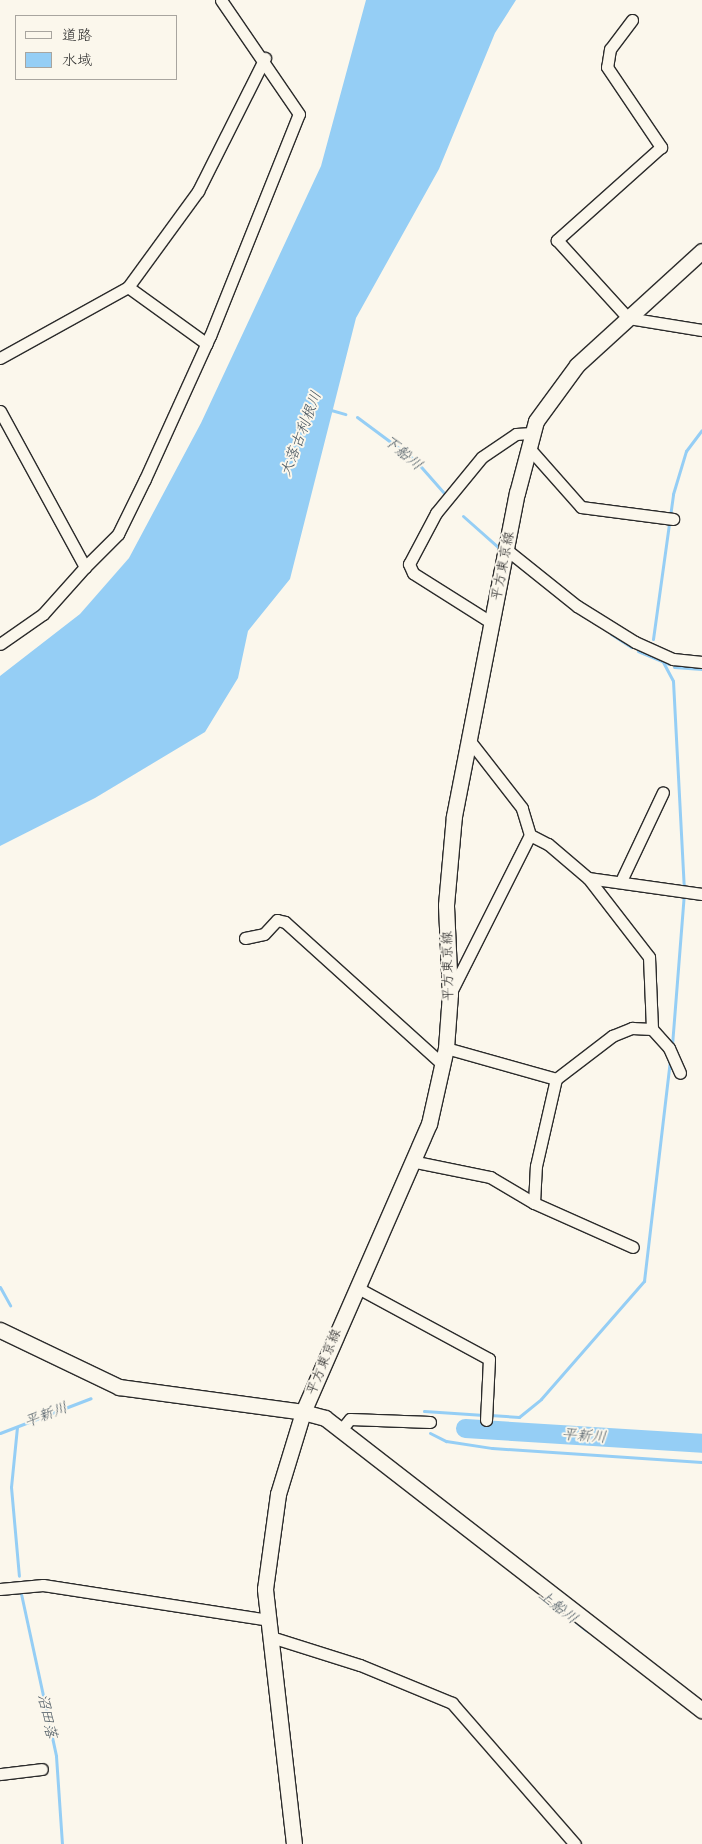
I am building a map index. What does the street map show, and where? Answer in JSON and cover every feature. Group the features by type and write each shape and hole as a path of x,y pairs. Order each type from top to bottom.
{"main road":[{"name":"平方東京線","path":"0,1330 119,1387 303,1412 356,1287 416,1162 446,1048 450,994 449,856 469,740 530,440 555,391 628,318 702,252"},
{"path":"294,1844 268,1620 267,1550 303,1412 325,1418 702,1710"}],"street":[{"path":"0,644 43,614 85,567 118,534 207,344 299,114 265,58 221,0"},
{"path":"632,20 610,49 607,66 661,147 558,240 628,318 702,330"},
{"path":"0,358 128,287 198,190 265,58"},
{"path":"128,287 207,344"},
{"path":"0,411 85,567"},
{"path":"492,624 413,573 409,564 436,513 482,457 516,434 530,440 582,507 673,519"},
{"path":"507,550 578,606 635,642 673,659 702,662"},
{"path":"450,994 530,835 522,808 469,740"},
{"path":"621,881 663,792"},
{"path":"530,835 548,844 588,878 649,957 652,1029 669,1048 680,1074"},
{"path":"588,878 621,881 702,894"},
{"path":"245,938 264,934 277,920 285,922 442,1064"},
{"path":"534,1203 536,1166 556,1079 625,1029 652,1029"},
{"path":"446,1048 556,1079"},
{"path":"416,1162 490,1177 534,1203 633,1247"},
{"path":"356,1287 489,1359 486,1420"},
{"path":"341,1430 350,1419 430,1422"},
{"path":"0,1590 43,1585 268,1620"},
{"path":"270,1638 360,1665 452,1703 575,1844"},
{"path":"0,1774 42,1769"}],"water":[{"name":"大落古利根川","path":"366,0 516,0 495,33 439,169 356,318 290,579 248,631 238,678 205,732 95,798 0,846 0,676 80,614 129,558 201,423 321,166"}],"waterway":[{"path":"331,410 345,414"},
{"name":"下船川","path":"357,417 415,460 444,493"},
{"path":"653,639 673,494 686,451 702,430"},
{"name":"下船川","path":"463,516 499,548"},
{"name":"下船川","path":"611,634 631,647"},
{"name":"下船川","path":"638,651 668,664"},
{"path":"663,662 673,681 684,888"},
{"name":"下船川","path":"674,667 702,669"},
{"path":"672,1045 684,894"},
{"path":"490,1415 519,1417 541,1399 644,1281 670,1061"},
{"name":"上船川","path":"0,1287 10,1305"},
{"name":"平新川","path":"0,1433 91,1398"},
{"path":"424,1411 484,1415"},
{"name":"沼田落","path":"17,1427 11,1487 19,1576"},
{"name":"平新川","path":"465,1428 702,1443"},
{"path":"430,1433 446,1441 492,1448 702,1462"},
{"name":"沼田落","path":"20,1589 56,1756 62,1844"},
{"name":"上船川","path":"536,1589 586,1630"}]}
